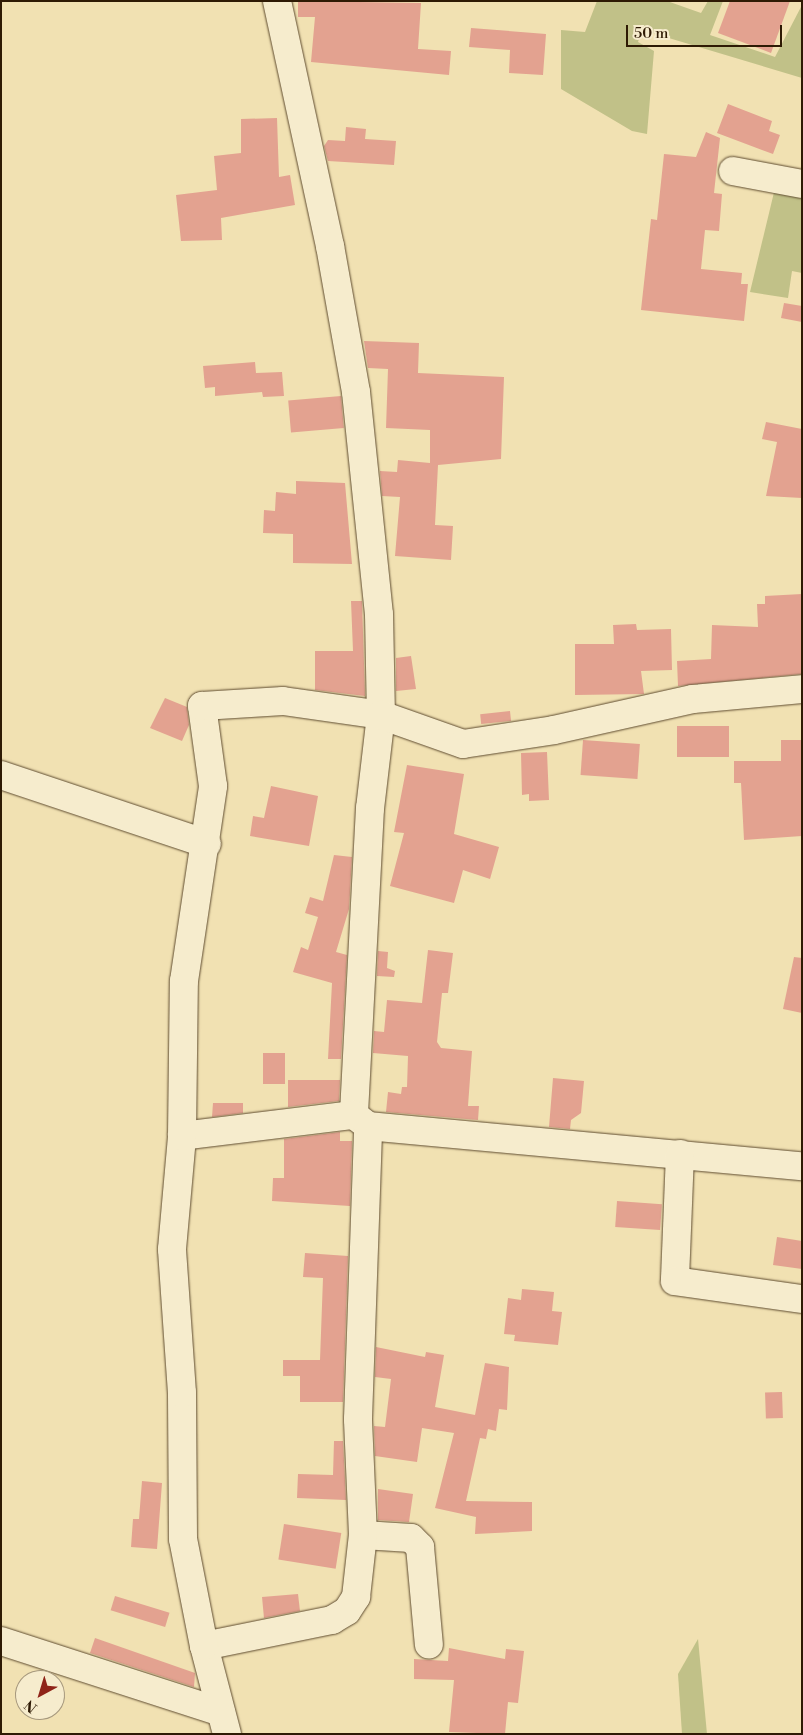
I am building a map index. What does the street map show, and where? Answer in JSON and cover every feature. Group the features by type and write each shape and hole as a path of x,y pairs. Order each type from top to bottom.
{"street":[{"path":"204,1646 313,1626 347,1611 356,1597 362,1535 358,1419 361,1120 369,818 381,715 379,614 356,392 330,246 277,1"},
{"path":"733,171 802,184"},
{"path":"224,1723 204,1646 183,1539 182,1393 172,1249 182,1136 184,981 207,844 213,786 202,706 283,701 381,715 463,744 554,730 693,699 802,690"},
{"path":"1,774 207,844"},
{"path":"182,1136 361,1120 802,1166"},
{"path":"680,1154 675,1282 802,1299"},
{"path":"362,1535 410,1538 420,1547 429,1645"},
{"path":"1,1640 224,1723"}],"green space":[{"path":"597,1 667,1 701,13 708,1 723,1 710,35 775,57 802,5 802,78 642,30 638,42 654,51 647,134 632,131 561,89 561,30 585,32"},
{"path":"776,184 802,198 802,273 792,271 788,298 750,292"},
{"path":"698,1639 707,1734 682,1734 678,1674"}],"building":[{"path":"298,1 421,3 418,49 451,51 449,75 311,62 315,17 298,17"},
{"path":"730,1 790,1 771,53 718,33"},
{"path":"471,28 546,34 543,75 509,73 510,50 469,47"},
{"path":"728,104 772,121 769,131 780,135 773,154 717,133"},
{"path":"277,118 279,177 290,175 295,205 221,218 222,240 181,241 176,195 217,190 214,156 241,153 241,119"},
{"path":"346,127 366,129 365,139 396,141 394,165 328,161 324,146 328,140 345,141"},
{"path":"706,132 720,138 714,193 722,194 719,231 705,230 701,269 742,273 741,284 748,284 744,321 641,310 651,219 657,220 664,154 696,157"},
{"path":"784,303 802,306 802,322 781,318"},
{"path":"364,341 419,343 418,373 504,377 501,459 438,465 435,525 453,526 451,560 395,556 400,497 382,496 380,471 397,472 398,460 430,463 430,430 386,428 388,369 368,368"},
{"path":"255,362 256,373 282,372 284,396 263,397 262,392 215,396 215,387 205,388 203,366"},
{"path":"341,396 344,428 291,432 288,401"},
{"path":"766,422 802,429 802,498 766,496 777,442 762,439"},
{"path":"296,481 345,483 352,564 293,563 293,534 263,533 264,510 275,511 276,492 296,494"},
{"path":"802,594 802,674 678,686 677,661 711,659 712,625 758,627 757,604 765,604 765,596"},
{"path":"351,601 362,601 365,696 315,690 315,651 353,651"},
{"path":"636,624 637,630 671,629 672,670 641,671 644,694 575,695 575,644 614,644 613,625"},
{"path":"411,656 416,689 396,691 396,658"},
{"path":"165,698 187,707 189,725 182,741 150,728"},
{"path":"510,711 511,721 481,724 480,714"},
{"path":"677,726 729,726 729,757 677,757"},
{"path":"583,740 640,744 637,779 581,775"},
{"path":"781,740 802,740 802,836 744,840 741,783 734,783 734,761 781,761"},
{"path":"547,752 549,800 529,801 529,794 522,795 521,753"},
{"path":"407,765 464,774 454,834 499,847 490,879 463,870 454,903 390,886 404,833 394,832"},
{"path":"271,786 318,796 309,846 250,836 253,816 264,818"},
{"path":"334,855 352,857 349,909 336,952 347,955 341,1059 328,1059 332,983 293,972 301,947 308,950 318,917 305,913 310,897 323,901"},
{"path":"428,950 453,953 448,993 442,993 437,1042 441,1048 472,1051 468,1106 479,1106 478,1120 386,1112 388,1092 401,1094 402,1087 407,1087 408,1056 373,1053 374,1031 384,1032 387,1000 422,1003"},
{"path":"378,951 388,952 387,968 395,971 394,977 377,976"},
{"path":"794,957 802,958 802,1013 783,1009"},
{"path":"263,1053 285,1053 285,1084 263,1084"},
{"path":"553,1078 584,1081 581,1113 571,1120 570,1129 549,1127"},
{"path":"288,1080 340,1080 339,1101 288,1107"},
{"path":"213,1103 243,1103 243,1113 212,1117"},
{"path":"340,1132 340,1141 352,1141 350,1206 272,1201 273,1178 284,1178 284,1139"},
{"path":"617,1201 662,1204 660,1230 615,1227"},
{"path":"777,1237 802,1241 802,1269 773,1265"},
{"path":"305,1253 348,1256 343,1402 300,1402 300,1376 283,1376 283,1360 320,1360 323,1278 303,1277"},
{"path":"522,1289 554,1292 552,1311 562,1312 558,1345 514,1341 515,1335 504,1334 508,1298 521,1300"},
{"path":"376,1347 425,1357 426,1352 444,1355 435,1407 475,1415 485,1363 509,1367 507,1410 499,1409 496,1431 488,1429 486,1439 480,1438 466,1501 532,1502 532,1531 475,1534 476,1517 435,1508 454,1433 422,1428 417,1462 375,1456 374,1426 385,1427 391,1379 375,1377"},
{"path":"782,1392 783,1418 766,1419 765,1393"},
{"path":"334,1441 343,1441 346,1500 297,1498 298,1474 333,1475"},
{"path":"142,1481 162,1483 157,1549 131,1547 133,1519 139,1519"},
{"path":"378,1489 413,1494 409,1522 378,1520"},
{"path":"284,1524 341,1533 336,1569 278,1560"},
{"path":"298,1594 300,1611 264,1618 262,1597"},
{"path":"115,1596 170,1613 165,1627 111,1610"},
{"path":"95,1638 195,1673 194,1687 90,1653"},
{"path":"449,1648 505,1659 506,1649 524,1651 518,1703 508,1702 505,1734 449,1732 454,1680 414,1679 414,1659 448,1661"}]}
